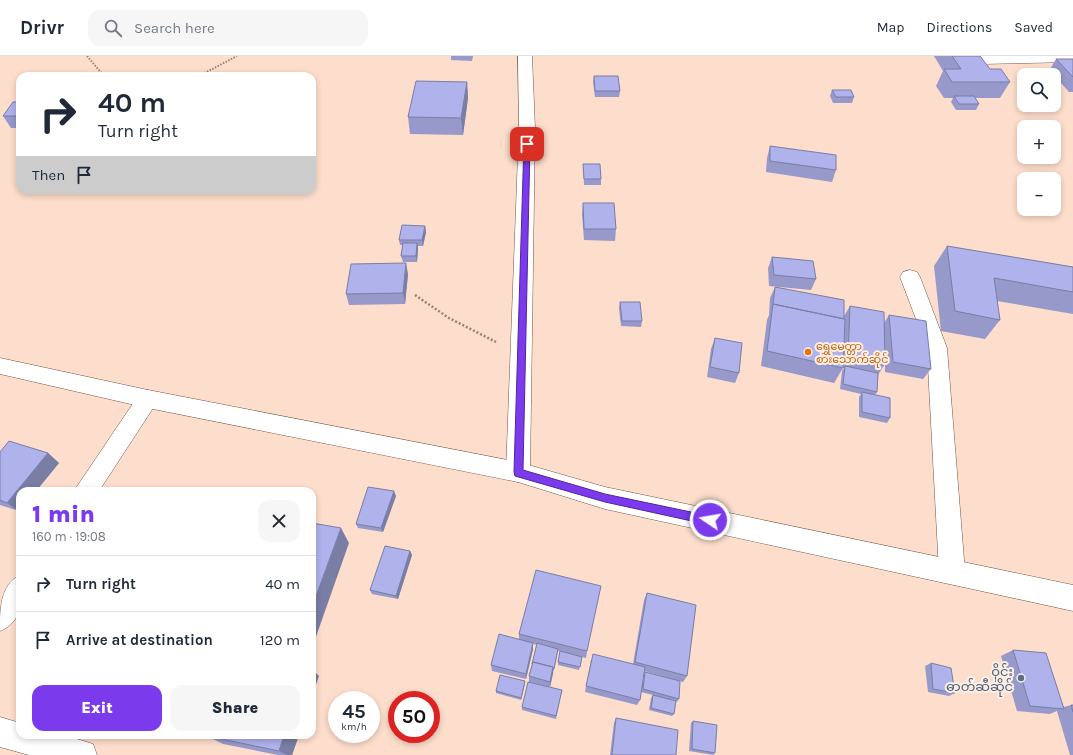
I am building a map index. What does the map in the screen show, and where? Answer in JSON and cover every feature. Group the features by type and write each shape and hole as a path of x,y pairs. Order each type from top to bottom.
{"street":[{"path":"518,472 527,128 525,56"},
{"path":"981,60 1073,58"},
{"path":"910,277 937,348 952,572"},
{"path":"0,366 148,399 518,472 605,498 1073,598"},
{"path":"89,487 148,399"},
{"path":"0,618 16,594"},
{"path":"0,732 16,736"},
{"path":"25,739 82,755"}],"path":[{"path":"87,56 101,72"},
{"path":"207,72 237,56"},
{"path":"415,295 449,318 496,341 520,360"}],"building":[{"path":"952,56 980,56 990,69 1001,69 1010,82 952,82 944,69 961,69"},
{"path":"1056,59 1073,59 1073,77"},
{"path":"594,76 618,76 620,91 595,91"},
{"path":"416,81 467,82 461,118 408,117"},
{"path":"832,90 851,90 854,97 836,97"},
{"path":"954,96 974,96 979,104 959,104"},
{"path":"13,102 16,102 16,116 3,116"},
{"path":"770,146 836,155 836,170 770,161"},
{"path":"583,164 600,164 601,179 584,179"},
{"path":"583,203 614,203 616,229 584,229"},
{"path":"402,225 425,226 422,240 399,240"},
{"path":"403,243 417,243 416,256 401,256"},
{"path":"947,246 1073,267 1073,292 994,278 1000,320 955,311"},
{"path":"772,257 813,261 816,279 774,275"},
{"path":"406,263 403,293 346,294 351,264"},
{"path":"775,287 844,300 844,319 773,304"},
{"path":"620,302 640,302 642,321 622,321"},
{"path":"773,304 845,319 843,368 767,351"},
{"path":"850,306 884,312 885,364 848,357"},
{"path":"889,315 926,321 931,369 893,362"},
{"path":"715,338 742,343 739,373 710,367"},
{"path":"845,366 878,373 877,392 843,384"},
{"path":"862,392 890,398 890,418 862,412"},
{"path":"9,441 48,453 20,487 16,487 16,492 7,503 0,500 0,452"},
{"path":"368,487 394,491 381,528 356,524"},
{"path":"316,524 341,528 316,596"},
{"path":"385,546 410,551 396,596 370,590"},
{"path":"536,570 601,586 587,651 519,634"},
{"path":"647,593 696,605 687,676 635,662"},
{"path":"499,634 533,643 526,674 491,665"},
{"path":"537,643 558,649 554,669 553,667 533,662 532,664"},
{"path":"1013,650 1046,653 1064,709 1030,706"},
{"path":"560,651 582,657 580,667 558,662"},
{"path":"593,654 645,667 640,700 586,686"},
{"path":"533,662 553,667 550,682 529,676"},
{"path":"931,663 951,668 955,693 933,689"},
{"path":"645,672 680,681 679,699 643,689"},
{"path":"500,675 525,681 521,698 496,691"},
{"path":"528,682 562,690 556,716 522,707"},
{"path":"653,695 676,701 674,714 651,708"},
{"path":"616,718 678,730 676,755 612,755"},
{"path":"693,721 717,725 715,753 692,749"},
{"path":"221,739 283,739 279,751"}],"place":[{"name":"ရွှေမေတ္တာ စားသောက်ဆိုင်","path":"808,352"},
{"name":"ဝိုင်း ဓာတ်ဆီဆိုင်","path":"1021,678"}],"route":[{"path":"527,144 518,472 605,498 710,520"}]}
